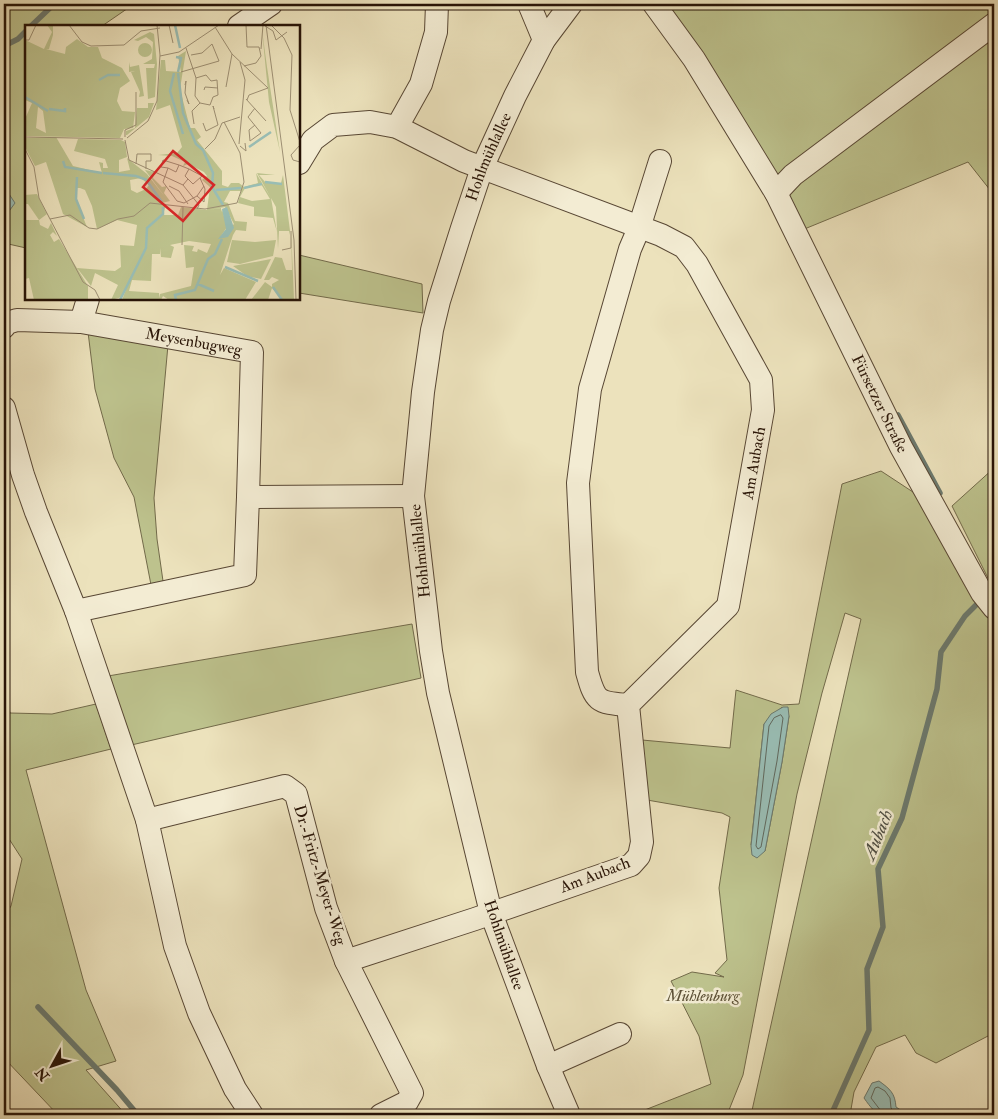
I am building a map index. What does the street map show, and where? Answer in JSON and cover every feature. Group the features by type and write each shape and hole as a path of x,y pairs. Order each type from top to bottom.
{"street":[{"path":"240,25 271,4"},
{"path":"397,127 421,84 436,32 437,4"},
{"path":"529,4 544,40"},
{"name":"Hohlmühlallee","path":"569,1115 548,1066 491,913 438,692 431,651 413,496 422,392 439,300 482,168 515,96 544,40 571,4"},
{"name":"Fürsetzer Straße","path":"654,4 694,59 776,193 901,447 982,593 994,608"},
{"path":"776,193 793,175 994,24"},
{"name":"Am Aubach","path":"300,161 313,140 333,125 370,122 397,127 464,162 661,235 684,247 697,264 761,380 763,410 728,606 628,705 642,842 639,856 631,865 491,913"},
{"path":"628,705 605,703 593,692 587,672 578,483 590,389 630,249 639,228 660,161"},
{"path":"81,322 88,300"},
{"name":"Meysenbugweg","path":"4,327 7,322 17,320 81,322 252,352 244,575 76,612"},
{"path":"4,408 23,475 76,612 147,820 175,946 199,1013 235,1089 252,1115"},
{"path":"248,497 413,496"},
{"name":"Dr.-Fritz-Meyer-Weg","path":"147,820 285,786 296,794 326,908 346,961 412,1093 407,1102 381,1115"},
{"name":"Dr.-Fritz-Meyer-Weg","path":"346,961 491,913"},
{"path":"548,1066 620,1034"}],"green space":[{"path":"4,4 134,4 103,25 25,25 25,248 4,243 4,214 8,214 9,194 4,193"},
{"path":"664,4 994,4 994,195 968,162 802,230"},
{"path":"300,255 422,284 423,313 300,293"},
{"path":"88,332 168,345 154,498 157,539 164,588 152,590 134,497 114,458 95,389"},
{"path":"994,468 994,590 952,506"},
{"name":"Mühlenburg","path":"881,471 916,494 994,608 994,1039 988,1036 936,1063 916,1053 905,1035 876,1047 854,1092 850,1115 751,1115 861,619 845,613 822,693 797,794 743,1075 727,1115 632,1115 711,1084 699,1036 671,981 692,972 724,977 715,973 727,960 719,888 730,817 722,813 647,800 642,740 730,748 736,690 782,705 799,704 842,484","holes":["782,707 789,716 782,762 765,851 751,845 764,724"]},
{"path":"412,624 421,678 127,746 108,676"},
{"path":"4,691 10,713 52,714 96,704 111,749 26,770 86,990 116,1061 86,1070 126,1115 58,1115 4,1058 4,917 11,906 22,859 4,831"}],"water":[{"path":"4,193 9,194 15,203 7,214 4,214"},
{"path":"783,707 788,707 789,716 782,762 765,851 757,858 752,855 751,846 764,724 771,714"},
{"path":"879,1081 891,1092 896,1107 902,1111 902,1115 880,1114 864,1098 872,1083"}],"waterway":[{"path":"32,25 51,7 51,4"},
{"path":"4,46 18,39 25,32"},
{"path":"898,415 940,493"},
{"name":"Aubach","path":"831,1115 869,1030 867,969 883,927 878,869 902,818 937,689 941,652 965,616 979,602"},
{"path":"38,1007 117,1090 138,1115"}]}
